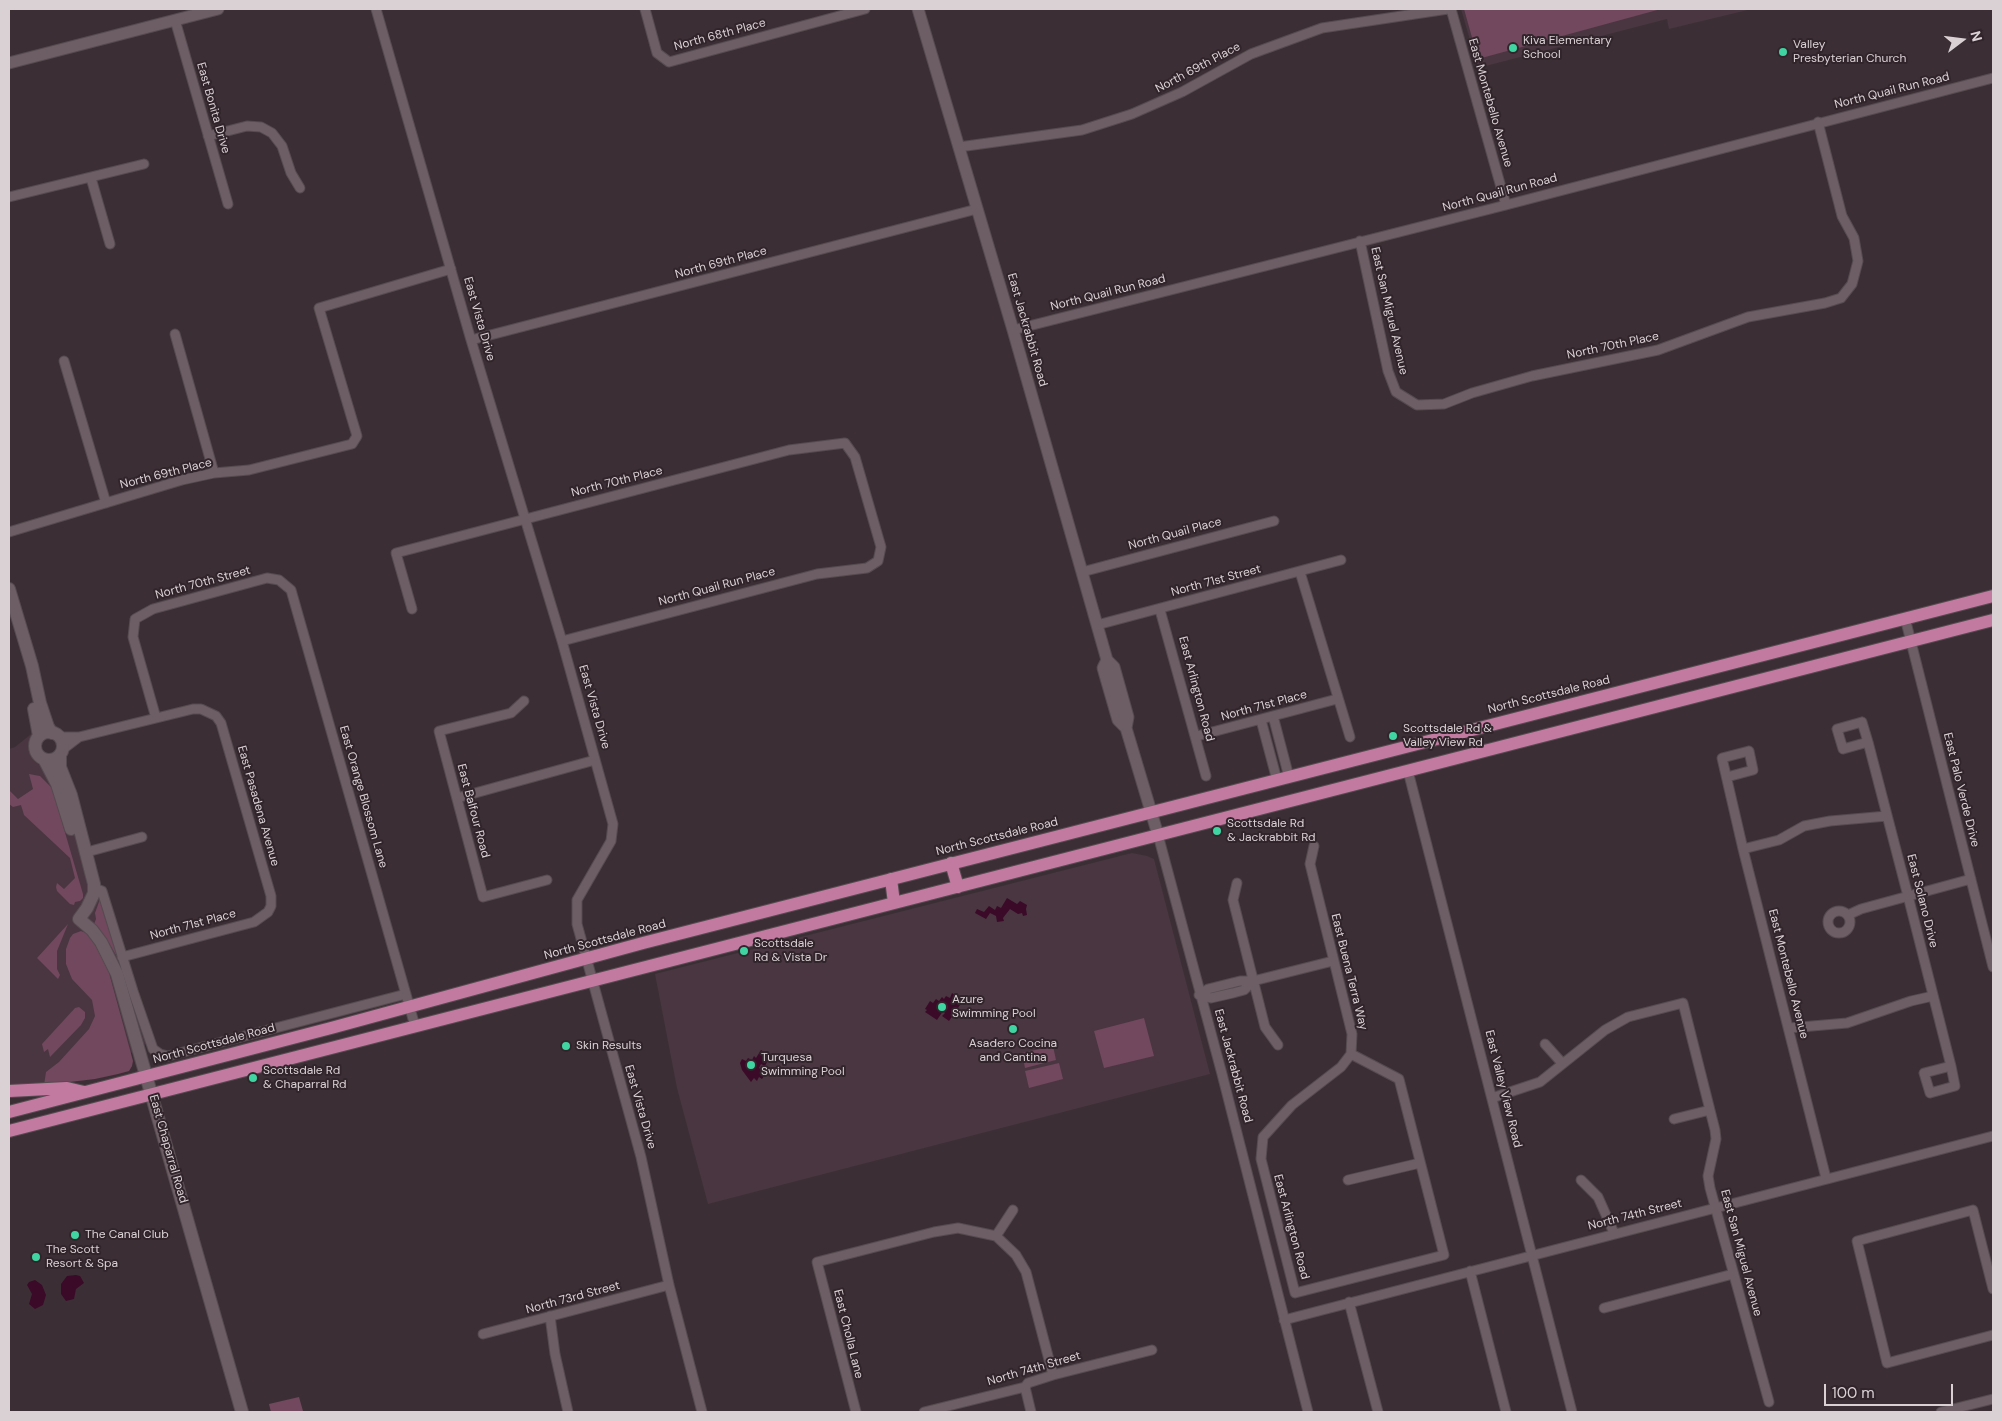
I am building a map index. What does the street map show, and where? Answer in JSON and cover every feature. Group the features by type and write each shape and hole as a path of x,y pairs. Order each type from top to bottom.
{"main road":[{"path":"9,589 48,727 63,744 60,767 65,793 93,894"},
{"name":"North Scottsdale Road","path":"9,1112 951,863 1993,596"},
{"path":"9,615 27,679 39,736"},
{"path":"9,1131 1993,620"},
{"path":"56,735 48,732 39,736 36,740 35,749 65,793 92,872 93,894"},
{"path":"44,760 53,760 61,753"},
{"path":"951,863 958,887"},
{"path":"891,879 894,903"},
{"name":"East Chaparral Road","path":"93,894 79,919 101,942 115,968 153,1094 242,1412"},
{"path":"9,1091 67,1088 84,1092"}],"street":[{"path":"9,63 218,9"},
{"name":"East Vista Drive","path":"376,9 471,340 562,641 613,824 611,841 577,900 577,924 641,1158 669,1285 702,1412"},
{"name":"North 68th Place","path":"645,9 657,52 668,62 865,9"},
{"name":"East Jackrabbit Road","path":"918,9 1013,330 1107,660 1103,668 1118,720 1126,728 1158,835 1308,1412"},
{"name":"North 69th Place","path":"959,147 1082,130 1132,114 1182,92 1251,54 1322,28 1449,9"},
{"name":"East Montebello Avenue","path":"1449,9 1506,205"},
{"name":"East Bonita Drive","path":"175,20 228,204"},
{"name":"North Quail Run Road","path":"1013,330 1506,205 1818,122 1993,78"},
{"name":"North 70th Place","path":"1417,405 1444,404 1472,393 1532,376 1658,350 1748,317 1825,303 1841,298 1852,284 1858,261 1854,238 1842,216 1818,122"},
{"path":"208,136 247,126 261,127 272,133 282,146 291,173 300,188"},
{"path":"9,197 144,164"},
{"path":"90,178 110,244"},
{"name":"North 69th Place","path":"471,340 977,209"},
{"name":"East San Miguel Avenue","path":"1360,241 1388,370 1396,392 1417,405"},
{"name":"North 69th Place","path":"9,532 182,480 214,473 249,470 352,444 357,436 319,308 451,269"},
{"path":"175,334 214,473"},
{"path":"64,361 106,503"},
{"name":"North 70th Place","path":"412,609 396,553 789,450 845,443 855,457 881,547 878,561"},
{"name":"North Quail Place","path":"1082,572 1274,522"},
{"name":"North 71st Street","path":"1097,625 1160,610 1341,560"},
{"name":"North Quail Run Place","path":"562,641 816,574 867,568 878,561"},
{"path":"1300,572 1350,738"},
{"name":"North 70th Street","path":"156,718 133,637 135,619 154,608 268,578 278,580"},
{"name":"East Orange Blossom Lane","path":"278,580 291,590 415,1026"},
{"name":"East Arlington Road","path":"1160,610 1197,736 1206,776"},
{"name":"East Palo Verde Drive","path":"1905,618 1992,956 1993,967"},
{"name":"North 71st Place","path":"1197,736 1337,699"},
{"name":"East Balfour Road","path":"524,701 511,713 439,731 484,897 548,880"},
{"name":"East Pasadena Avenue","path":"156,718 193,709 208,711 216,716 221,723 271,896 271,906 268,912"},
{"path":"1274,716 1283,778"},
{"path":"56,735 79,737 156,718"},
{"path":"1261,720 1283,778"},
{"path":"61,753 79,737"},
{"name":"East Solano Drive","path":"1868,742 1951,1066"},
{"path":"457,798 595,760"},
{"name":"East Valley View Road","path":"1408,772 1572,1412"},
{"name":"East Montebello Avenue","path":"1727,777 1743,849 1826,1178"},
{"path":"1743,849 1779,840 1804,826 1830,821 1887,816"},
{"path":"86,852 142,837"},
{"name":"East Buena Terra Way","path":"1314,846 1310,864 1352,1034 1351,1054"},
{"path":"1848,915 1861,908 1971,879"},
{"path":"1237,883 1232,900 1265,1027 1278,1045"},
{"path":"93,894 102,891 153,1049 160,1054 168,1056 406,994"},
{"name":"North 71st Place","path":"122,956 254,922 268,912"},
{"path":"1200,995 1211,998 1233,993 1244,990 1254,981 1334,961"},
{"path":"1789,1028 1848,1023 1911,1000 1933,996"},
{"name":"East San Miguel Avenue","path":"1562,1063 1605,1030 1628,1017 1683,1003 1716,1140 1708,1176 1715,1208 1769,1402"},
{"path":"1492,1098 1540,1082 1562,1063 1545,1044"},
{"path":"1348,1180 1420,1163 1399,1079 1351,1054"},
{"name":"East Arlington Road","path":"1351,1054 1341,1067 1292,1105 1263,1137 1261,1159 1295,1293 1444,1255 1420,1163"},
{"path":"1674,1119 1710,1110"},
{"name":"North 74th Street","path":"1284,1320 1993,1136"},
{"path":"1581,1180 1598,1197 1614,1233"},
{"path":"1013,1210 996,1236 1016,1255 1026,1272 1053,1375"},
{"path":"1993,1289 1990,1256 1973,1210 1857,1240 1887,1364 1993,1335"},
{"name":"East Cholla Lane","path":"856,1412 817,1262 934,1232 958,1228 996,1236"},
{"path":"1470,1271 1506,1412"},
{"path":"1604,1308 1733,1274"},
{"name":"North 73rd Street","path":"483,1334 669,1285"},
{"path":"1349,1302 1378,1412"},
{"path":"550,1316 568,1412"},
{"name":"North 74th Street","path":"924,1412 1025,1387 1028,1383 1053,1375 1152,1350"},
{"path":"1025,1387 1031,1412"},
{"path":"1942,1412 1993,1399"}],"shaded area":[{"name":"Kiva Elementary School","path":"1461,9 1752,9 1669,29 1667,19 1478,68"},
{"name":"Kiva Elementary School","path":"1464,9 1661,9 1478,59"},
{"path":"35,731 31,742 35,757 44,764 56,763 148,1042 131,1053 132,1066 129,1071 87,1080 9,1086 9,749 15,747"},
{"path":"29,774 40,776 52,788 83,894 83,898 75,902 74,905 70,904 57,891 56,887 57,883 64,889 75,878 70,858 24,815 21,805 13,807 9,804 9,790 18,799 33,789"},
{"path":"1132,853 1154,859 1210,1074 708,1204 677,1088 655,974"},
{"path":"1007,898 1017,904 1020,901 1027,905 1027,915 1023,916 1022,913 1018,914 1010,909 1003,918 1004,921 997,922 996,916 990,913 986,919 975,913 977,909 984,912 989,906 995,910 997,906 1001,908"},
{"path":"100,899 151,1055 117,957 94,924 96,919 95,913"},
{"path":"68,924 57,951 57,969 60,975 58,979 37,958"},
{"path":"81,931 86,933 95,943 108,969 133,1061 132,1066 129,1071 95,1079 44,1085 46,1072 59,1062 89,1029 95,1016 92,1000 72,979 66,964 66,949 70,938 73,934"},
{"name":"Azure Swimming Pool","path":"952,993 958,997 955,1002 960,1005 949,1021 942,1016 945,1013 943,1011 937,1020 925,1012 930,1001 933,1003 936,999 939,1001 942,997 944,999 946,996 950,998"},
{"path":"79,1007 85,1012 85,1018 81,1025 50,1057 48,1049 44,1052 42,1044 75,1008"},
{"path":"1144,1018 1154,1056 1104,1068 1094,1031"},
{"path":"1053,1046 1056,1060 1025,1068 1022,1053"},
{"name":"Turquesa Swimming Pool","path":"761,1050 767,1054 764,1059 767,1062 765,1066 761,1064 759,1068 766,1073 762,1079 759,1077 757,1081 754,1078 751,1082 742,1070 740,1063 742,1059 746,1061 748,1058 752,1060 754,1056 756,1058"},
{"path":"1059,1063 1063,1079 1029,1088 1025,1071"},
{"path":"67,1276 80,1276 84,1283 76,1289 74,1299 66,1301 61,1294 61,1284"},
{"path":"35,1280 42,1285 46,1295 43,1305 35,1309 29,1304 32,1294 27,1285"},
{"path":"299,1397 303,1411 271,1412 269,1404"}],"place":[{"name":"Kiva Elementary School","path":"1513,48"},
{"name":"Valley Presbyterian Church","path":"1783,52"},
{"name":"Scottsdale Rd & Valley View Rd","path":"1393,736"},
{"name":"Scottsdale Rd & Jackrabbit Rd","path":"1217,831"},
{"name":"Scottsdale Rd & Vista Dr","path":"744,951"},
{"name":"Azure Swimming Pool","path":"942,1007"},
{"name":"Asadero Cocina and Cantina","path":"1013,1029"},
{"name":"Skin Results","path":"566,1046"},
{"name":"Turquesa Swimming Pool","path":"751,1065"},
{"name":"Scottsdale Rd & Chaparral Rd","path":"253,1078"},
{"name":"The Canal Club","path":"75,1235"},
{"name":"The Scott Resort & Spa","path":"36,1257"}]}
